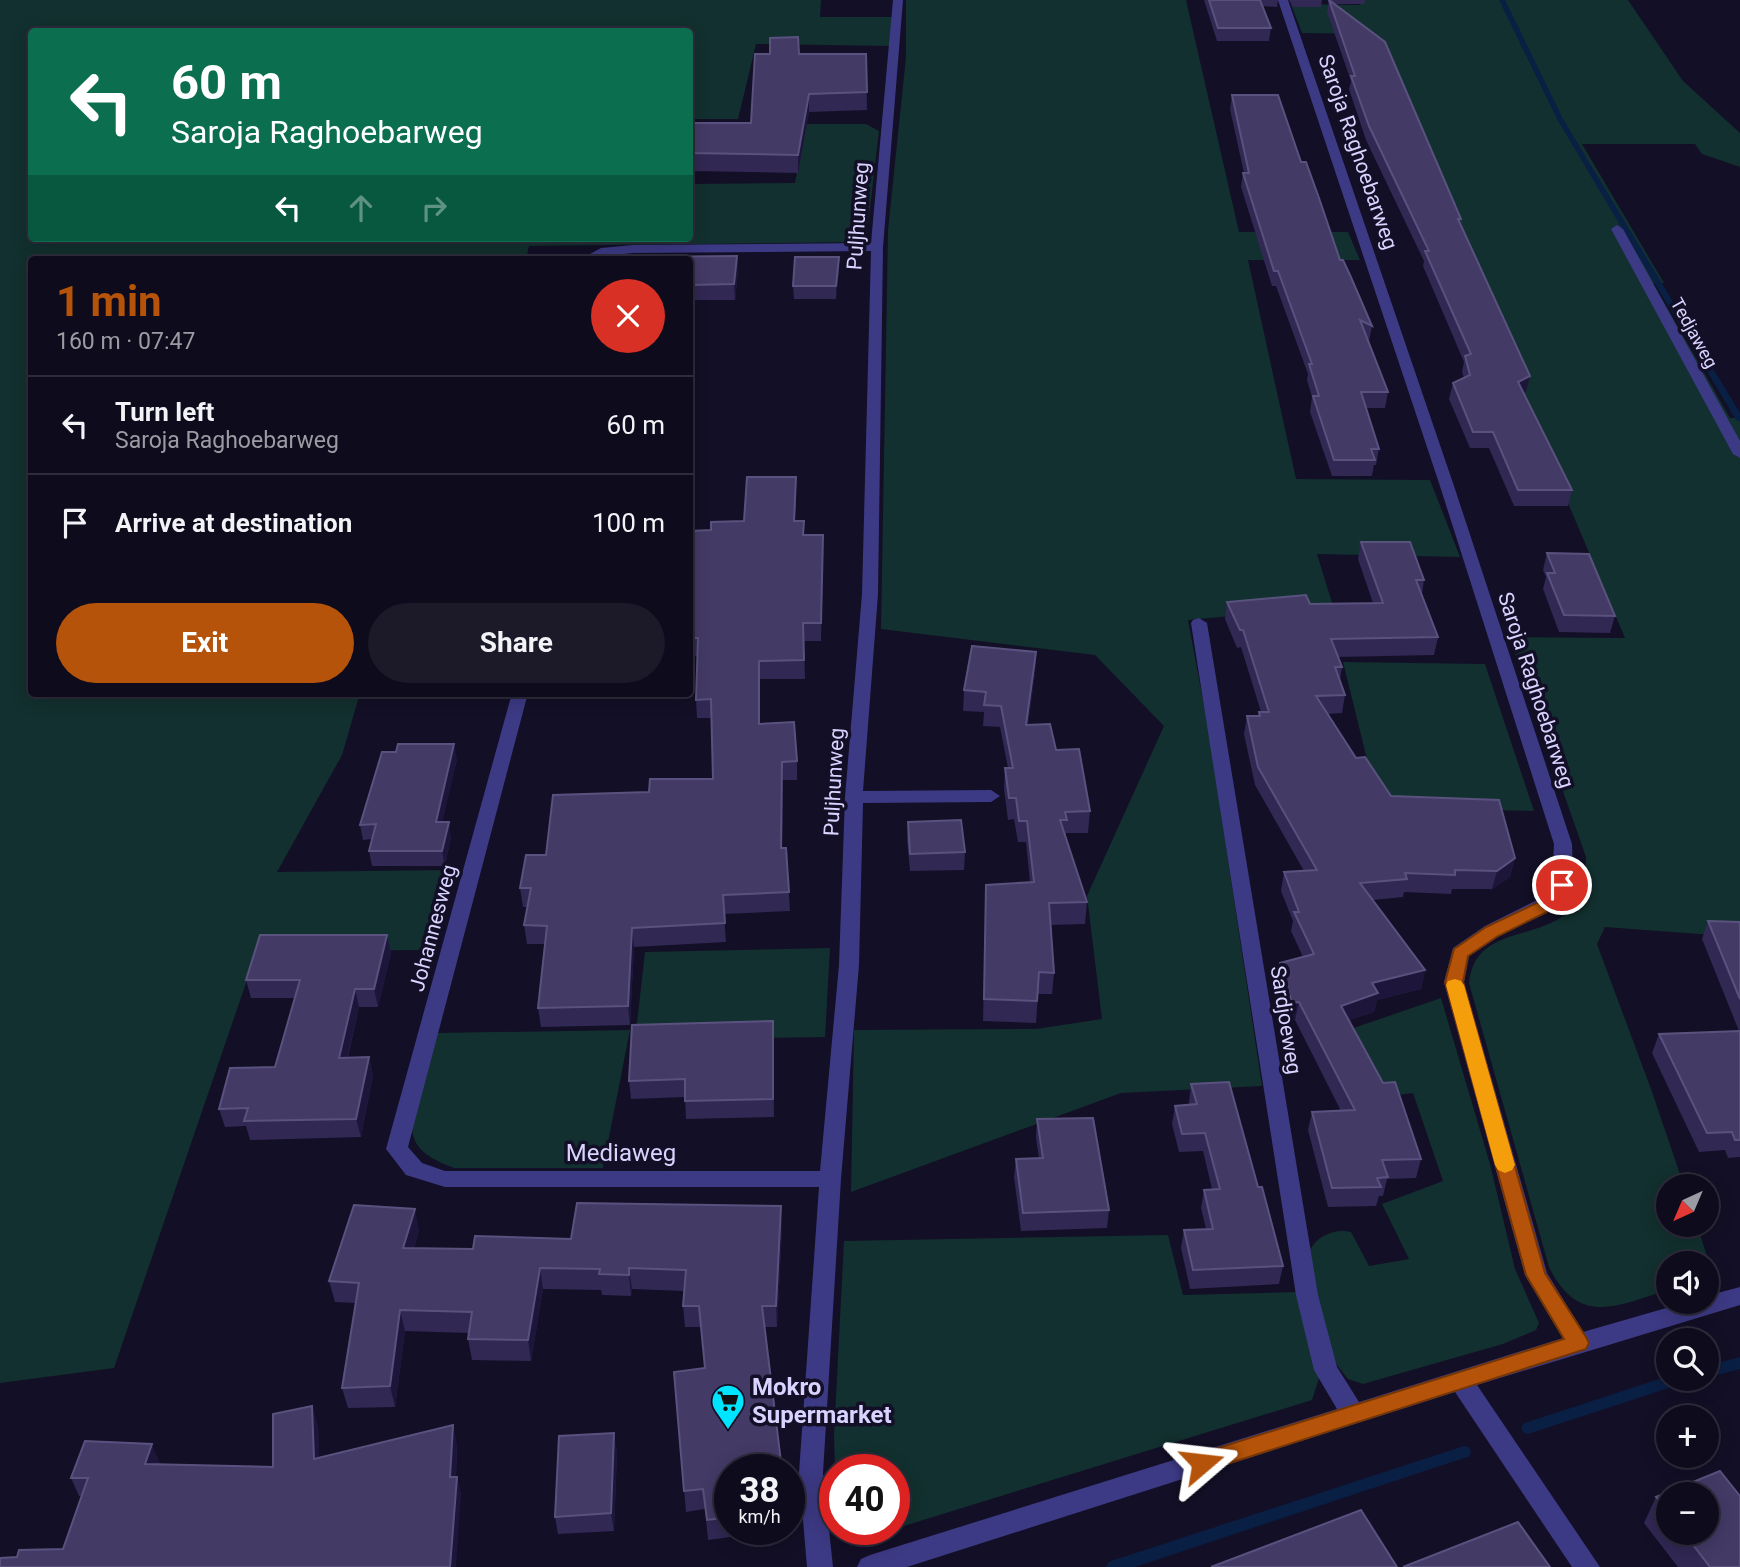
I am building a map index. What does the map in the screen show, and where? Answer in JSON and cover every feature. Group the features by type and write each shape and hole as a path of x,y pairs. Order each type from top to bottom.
{"street":[{"name":"Puljhunweg","path":"820,1567 811,1473 830,1179 849,965 854,797 873,532 877,247 883,205 886,123 898,0"},
{"name":"Saroja Raghoebarweg","path":"1283,0 1442,470 1563,844 1565,865 1562,885 1547,905 1492,932 1460,953 1454,982 1536,1275 1578,1343"},
{"name":"Tedjaweg","path":"1617,229 1740,454"},
{"path":"589,256 605,251 633,249 877,247"},
{"name":"Sardjoeweg","path":"1199,623 1307,1295 1326,1370 1354,1415"},
{"name":"Johannesweg","path":"414,1169 397,1149 519,697"},
{"path":"854,797 990,796"},
{"name":"Mediaweg","path":"414,1169 445,1179 830,1179"},
{"path":"872,1567 1578,1343 1740,1296"},
{"path":"1461,1381 1587,1567"}],"green space":[{"path":"0,0 821,0 820,17 892,17 890,46 756,44 738,119 693,119 693,28 28,28 28,242 693,242 693,184 795,183 806,124 866,124 879,131 866,242 529,246 527,256 28,256 28,697 359,697 342,755 277,872 451,870 437,950 257,951 114,1368 0,1383"},
{"path":"906,0 1186,0 1239,232 1348,232 1360,260 1248,260 1296,479 1430,480 1460,557 1317,554 1333,606 1188,620 1208,727 1262,1086 1121,1093 851,1192 854,1030 1036,1029 1102,1019 1087,896 1164,726 1095,655 881,629 888,230 906,57"},
{"path":"1359,0 1628,0 1683,81 1740,133 1740,167 1702,154 1695,144 1582,144 1664,283 1653,283 1730,418 1740,418 1740,937 1605,927 1597,944 1680,1174 1656,1174 1656,1237 1701,1237 1705,1251 1656,1251 1656,1294 1615,1306 1586,1305 1573,1298 1561,1286 1549,1267 1469,983 1474,964 1484,951 1498,942 1547,925 1575,904 1584,875 1586,857 1509,637 1625,638 1374,34 1302,33 1291,4 1360,5"},
{"path":"1343,662 1485,664 1534,811 1379,808"},
{"path":"830,948 825,1037 635,1040 645,952"},
{"path":"1441,998 1490,1164 1515,1269 1539,1323 1536,1330 1503,1344 1363,1384 1348,1379 1329,1355 1309,1252 1321,1238 1332,1232 1345,1231 1351,1232 1369,1266 1409,1259 1382,1204 1443,1181 1413,1093 1381,1097 1339,1033"},
{"path":"630,1030 603,1168 454,1168 432,1158 417,1144 412,1129 435,1033"},
{"path":"1168,1235 1183,1295 1298,1292 1319,1378 1312,1400 910,1524 910,1454 835,1454 844,1241"}],"building":[{"path":"1209,0 1260,0 1271,28 1218,28"},
{"path":"1329,0 1385,42 1461,219 1458,219 1530,376 1518,382 1572,490 1518,490 1493,432 1473,432 1453,383 1470,375 1465,356 1471,354 1425,251 1429,251 1369,126"},
{"path":"798,37 799,54 866,54 867,92 809,94 798,155 693,153 693,123 751,123 755,54 770,54 770,38"},
{"path":"1232,95 1278,95 1301,162 1306,162 1340,260 1343,260 1372,326 1360,320 1388,392 1361,392 1379,449 1371,449 1375,460 1334,460 1313,396 1319,396 1309,364 1312,364 1278,271 1274,271 1243,173 1249,173"},
{"path":"693,256 737,256 734,284 693,285"},
{"path":"795,257 839,257 836,286 793,286"},
{"path":"747,477 796,477 794,521 804,521 803,535 823,535 821,623 803,623 804,660 759,661 759,724 794,722 797,761 782,762 781,848 786,848 789,892 723,895 725,923 632,928 628,1006 538,1008 547,926 524,925 531,888 520,888 526,855 546,855 553,795 649,792 650,779 713,779 711,699 696,700 698,638 693,638 693,531 711,530 711,522 744,521"},
{"path":"1361,542 1410,542 1424,580 1416,580 1438,637 1331,639 1342,667 1335,667 1345,695 1316,696 1356,758 1365,757 1391,796 1499,800 1515,858 1497,871 1455,870 1455,875 1405,873 1407,879 1360,883 1425,970 1372,983 1378,993 1341,1006 1383,1083 1395,1082 1421,1159 1382,1160 1388,1177 1377,1178 1381,1187 1332,1188 1312,1112 1355,1110 1299,1002 1292,1003 1280,963 1314,954 1294,912 1299,912 1284,872 1317,870 1258,767 1247,716 1260,716 1259,712 1269,712 1243,630 1240,630 1227,602 1306,595 1310,604 1383,603"},
{"path":"1547,553 1589,554 1615,616 1564,615 1547,573 1555,573"},
{"path":"972,646 1036,652 1026,725 1050,724 1056,750 1079,749 1090,811 1065,812 1067,820 1060,820 1087,902 1049,903 1054,973 1039,972 1037,1001 984,999 986,885 1034,882 1027,821 1019,821 1016,798 1009,798 1005,768 1013,768 1001,706 984,705 986,692 964,690"},
{"path":"398,744 454,744 436,822 449,822 442,851 369,851 376,824 360,825 382,752 396,752"},
{"path":"961,820 965,852 910,854 908,822"},
{"path":"1708,921 1740,922 1740,999"},
{"path":"260,935 387,935 374,989 355,989 339,1058 369,1057 356,1119 244,1121 248,1108 219,1109 230,1068 275,1067 300,980 246,980"},
{"path":"773,1021 773,1099 685,1101 685,1079 629,1081 632,1025"},
{"path":"1740,1031 1740,1140 1735,1140 1732,1132 1707,1133 1659,1034"},
{"path":"1229,1082 1283,1266 1193,1270 1184,1230 1213,1229 1204,1190 1220,1189 1205,1133 1182,1134 1175,1106 1197,1104 1191,1084"},
{"path":"1093,1118 1109,1210 1023,1213 1016,1159 1043,1158 1037,1119"},
{"path":"577,1203 781,1206 776,1306 762,1306 780,1454 714,1454 714,1519 707,1520 703,1489 684,1491 674,1372 705,1368 699,1306 683,1306 686,1270 629,1268 629,1275 599,1274 600,1269 540,1268 528,1340 468,1339 472,1312 400,1310 390,1386 342,1388 359,1283 329,1281 354,1205 415,1209 403,1248 473,1249 475,1236 571,1239"},
{"path":"312,1406 314,1459 453,1425 450,1477 457,1477 450,1567 0,1567 0,1558 17,1557 19,1550 63,1549 88,1478 71,1478 85,1441 152,1444 145,1464 273,1467 273,1414"},
{"path":"614,1433 611,1513 555,1517 559,1436"},
{"path":"1720,1471 1740,1496 1740,1567 1710,1567 1693,1545 1719,1545 1719,1482 1693,1482"},
{"path":"1361,1510 1397,1567 1211,1567"},
{"path":"1518,1522 1550,1567 1403,1567"}],"waterway":[{"path":"1502,0 1560,119 1740,420"},
{"path":"1719,1369 1740,1363"},
{"path":"1528,1428 1656,1386"},
{"path":"1114,1567 1464,1452"}],"slow traffic":[{"path":"1455,985 1505,1165"}],"place":[{"name":"Mokro Supermarket","path":"728,1431"}],"route":[{"path":"1202,1463 1578,1343 1536,1275 1454,982 1460,953 1492,932 1547,905 1562,885"}]}
